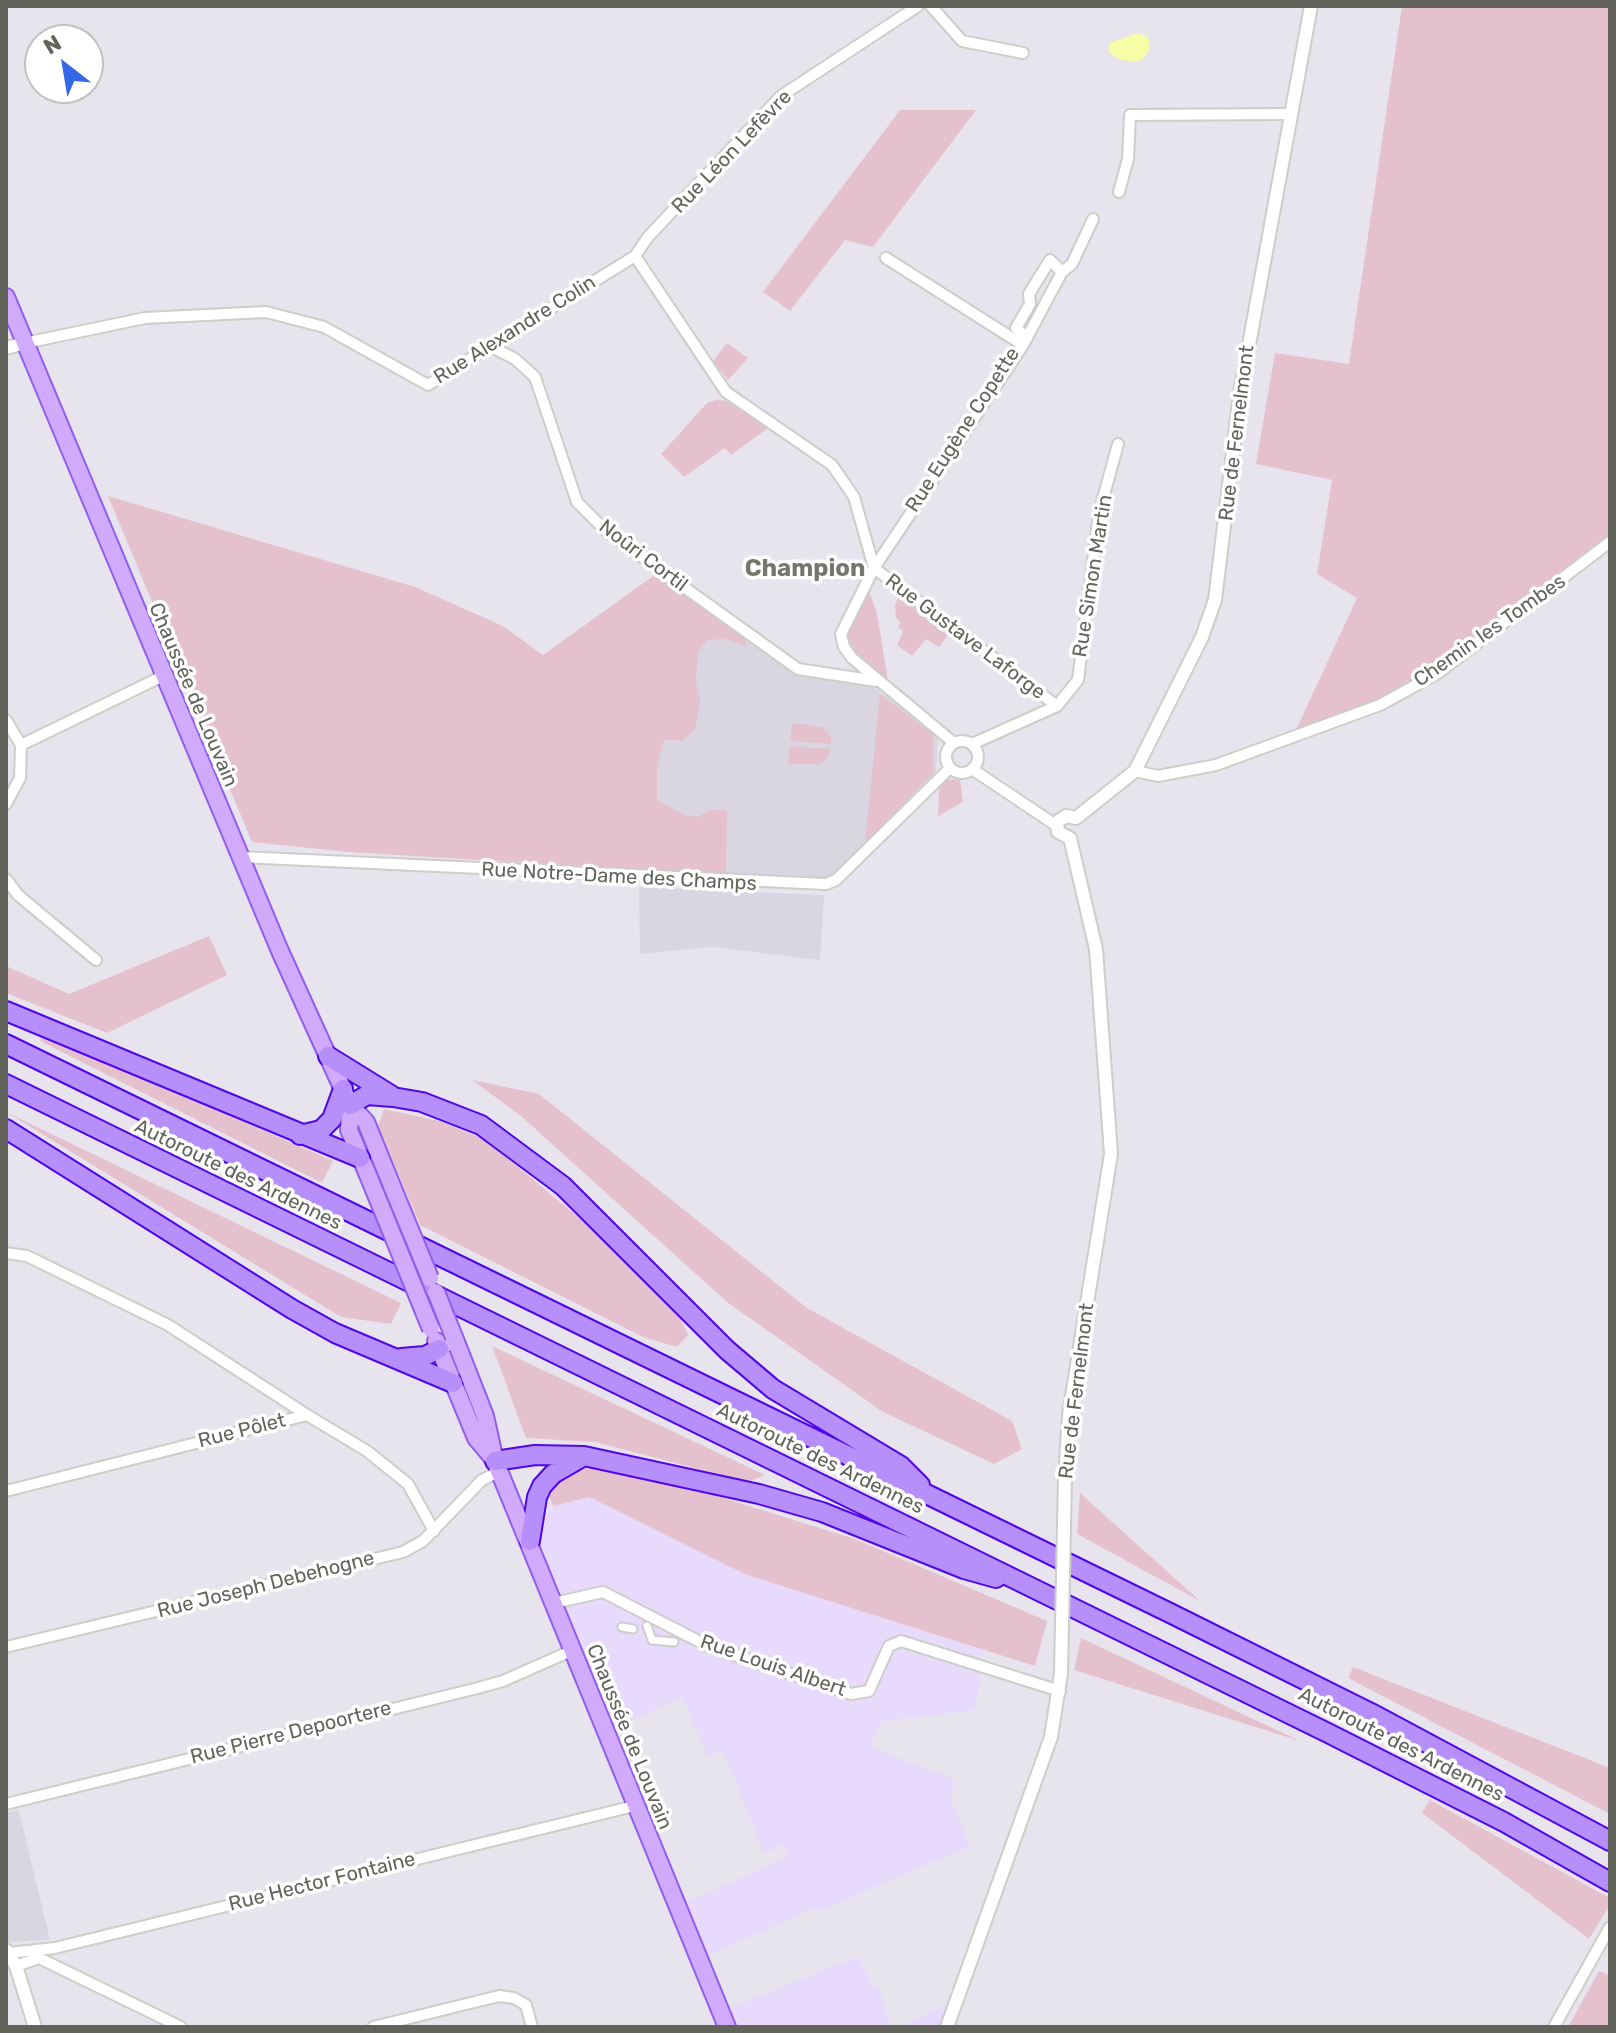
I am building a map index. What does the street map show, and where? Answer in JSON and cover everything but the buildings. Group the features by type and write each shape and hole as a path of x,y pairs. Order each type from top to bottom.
{"highway":[{"path":"6,1011 360,1158"},
{"name":"Autoroute des Ardennes","path":"6,1044 1371,1713 1610,1841"},
{"path":"328,1056 393,1097"},
{"name":"Autoroute des Ardennes","path":"6,1084 1041,1591 1491,1815 1610,1882"},
{"path":"299,1135 321,1130 347,1097 367,1095 422,1102 481,1125 522,1153 574,1196 727,1350 773,1389 901,1466 930,1495"},
{"path":"6,1129 292,1309 335,1333 453,1383"},
{"path":"398,1358 425,1356 439,1349"},
{"path":"497,1466 535,1455 584,1456 810,1508 964,1569 1041,1591"},
{"path":"530,1541 537,1497 542,1486 553,1474 584,1456"}],"main road":[{"name":"Chaussée de Louvain","path":"6,297 241,857 347,1097 366,1122 485,1416 497,1466 727,2027"},
{"name":"Chaussée de Louvain","path":"347,1097 349,1130 360,1158 476,1438 497,1466"},
{"path":"360,1158 373,1165 392,1186"},
{"path":"439,1349 454,1337"}],"street":[{"name":"Rue Léon Lefèvre","path":"635,256 648,237 781,96 918,6"},
{"path":"931,6 962,41 1023,53"},
{"name":"Rue de Fernelmont","path":"1057,826 1062,817 1076,818 1135,771 1202,637 1215,600 1240,394 1311,6"},
{"path":"1119,192 1128,159 1130,115 1290,114"},
{"path":"1062,272 1050,260 1029,294 1030,304 1016,328 1025,341 1062,272 1072,264 1093,219"},
{"name":"Rue Alexandre Colin","path":"25,343 145,318 266,312 324,327 428,385 635,256"},
{"path":"635,256 726,392 832,465 854,497 874,568"},
{"name":"Rue Eugène Copette","path":"876,681 852,658 844,647 841,634 874,568 1025,341 886,258"},
{"path":"6,348 25,343"},
{"name":"Noûri Cortil","path":"492,347 515,359 535,377 577,502 606,531 798,669 876,681"},
{"name":"Rue Simon Martin","path":"1057,706 1078,680 1099,513 1118,444"},
{"name":"Chemin les Tombes","path":"1135,771 1158,776 1216,765 1380,705 1438,673 1610,542"},
{"name":"Rue Gustave Laforge","path":"874,568 1057,706"},
{"path":"21,745 163,676"},
{"path":"876,681 954,743 972,744 1057,706"},
{"path":"6,720 21,745 20,778 6,804"},
{"path":"954,743 946,752 950,768 960,773 972,769 978,754 972,744"},
{"name":"Rue Notre-Dame des Champs","path":"241,857 826,884 836,880 950,768"},
{"path":"972,769 1057,826 1060,835 1070,838"},
{"name":"Rue de Fernelmont","path":"947,2027 1051,1737 1060,1691 1069,1415 1111,1154 1096,949 1070,838 1078,832 1076,818"},
{"path":"6,879 18,895 96,960"},
{"path":"6,1253 27,1256 168,1325 307,1415"},
{"name":"Rue Pôlet","path":"6,1491 307,1415 367,1451 408,1484 434,1531"},
{"name":"Rue Joseph Debehogne","path":"6,1647 403,1552 434,1531 497,1466"},
{"name":"Rue Louis Albert","path":"554,1603 603,1592 710,1647 851,1694 869,1691 889,1646 901,1641 1060,1691"},
{"path":"647,1626 652,1640 674,1642"},
{"path":"622,1627 633,1629"},
{"name":"Rue Pierre Depoortere","path":"6,1804 503,1681 573,1650"},
{"name":"Rue Hector Fontaine","path":"7,1952 40,1954 634,1806"},
{"path":"1554,2027 1610,1927"},
{"path":"7,1952 16,1966 35,2027"},
{"path":"16,1966 40,1954 181,2027"},
{"path":"373,2027 499,1996 526,2005 532,2027"}],"shaded area":[{"path":"1402,6 1610,6 1610,535 1526,605 1389,696 1295,732 1357,598 1317,574 1332,480 1256,464 1275,353 1349,364"},
{"path":"1138,33 1148,37 1150,46 1139,62 1121,60 1108,52 1110,43"},
{"path":"900,110 976,110 873,247 845,240 790,311 763,292"},
{"path":"727,343 748,358 728,380 713,361"},
{"path":"726,401 768,428 731,455 725,448 684,477 661,454 707,403"},
{"path":"108,496 415,587 503,626 543,655 656,574 744,637 747,647 725,639 707,640 698,652 696,681 700,701 695,729 682,741 664,739 657,767 657,800 684,815 698,817 710,810 727,810 726,875 348,852 252,842"},
{"path":"868,589 877,613 888,681 881,682 846,646 844,633"},
{"path":"684,593 795,670 869,684 938,733 936,775 828,880 502,864 498,798"},
{"path":"900,594 952,630 939,647 926,639 912,656 897,645 903,631 898,627 901,622 896,618 895,605"},
{"path":"880,694 933,734 933,773 865,843"},
{"path":"792,723 822,727 831,737 831,744 790,741"},
{"path":"790,746 831,749 827,759 819,764 788,764"},
{"path":"960,779 963,802 938,816 939,789 945,780"},
{"path":"639,887 824,895 820,960 712,947 640,954"},
{"path":"209,936 227,975 107,1033 6,993 6,966 69,994"},
{"path":"43,1034 333,1161 322,1183 40,1041"},
{"path":"472,1080 539,1094 807,1308 1012,1421 1022,1449 994,1464 883,1412 727,1302 521,1116"},
{"path":"384,1109 439,1121 486,1140 579,1218 679,1316 688,1335 677,1347 643,1337 420,1225 378,1126"},
{"path":"6,1112 401,1303 391,1324 341,1317"},
{"path":"492,1346 765,1475 748,1482 595,1442 526,1438"},
{"path":"585,1467 656,1477 855,1539 1047,1621 1035,1666 747,1575 589,1497 553,1506 549,1495 567,1472"},
{"path":"1080,1493 1200,1601 1077,1534"},
{"path":"589,1497 747,1575 984,1650 975,1710 881,1721 870,1747 954,1779 951,1799 970,1846 819,1911 814,1908 699,1960 677,1907 789,1856 783,1845 764,1853 723,1750 708,1756 682,1697 604,1733 530,1541 553,1506"},
{"path":"1081,1638 1300,1741 1074,1670"},
{"path":"1353,1667 1610,1768 1610,1814 1348,1678"},
{"path":"1430,1800 1610,1898 1610,1905 1589,1939 1422,1813"},
{"path":"19,1810 50,1940 6,1942 6,1813"},
{"path":"858,1956 874,1989 879,1987 891,2027 736,2027 728,2009"},
{"path":"1599,1971 1610,1975 1610,2027 1568,2027"},
{"path":"957,2000 946,2027 899,2027"}],"district":[{"name":"Champion","path":"805,569"}]}
